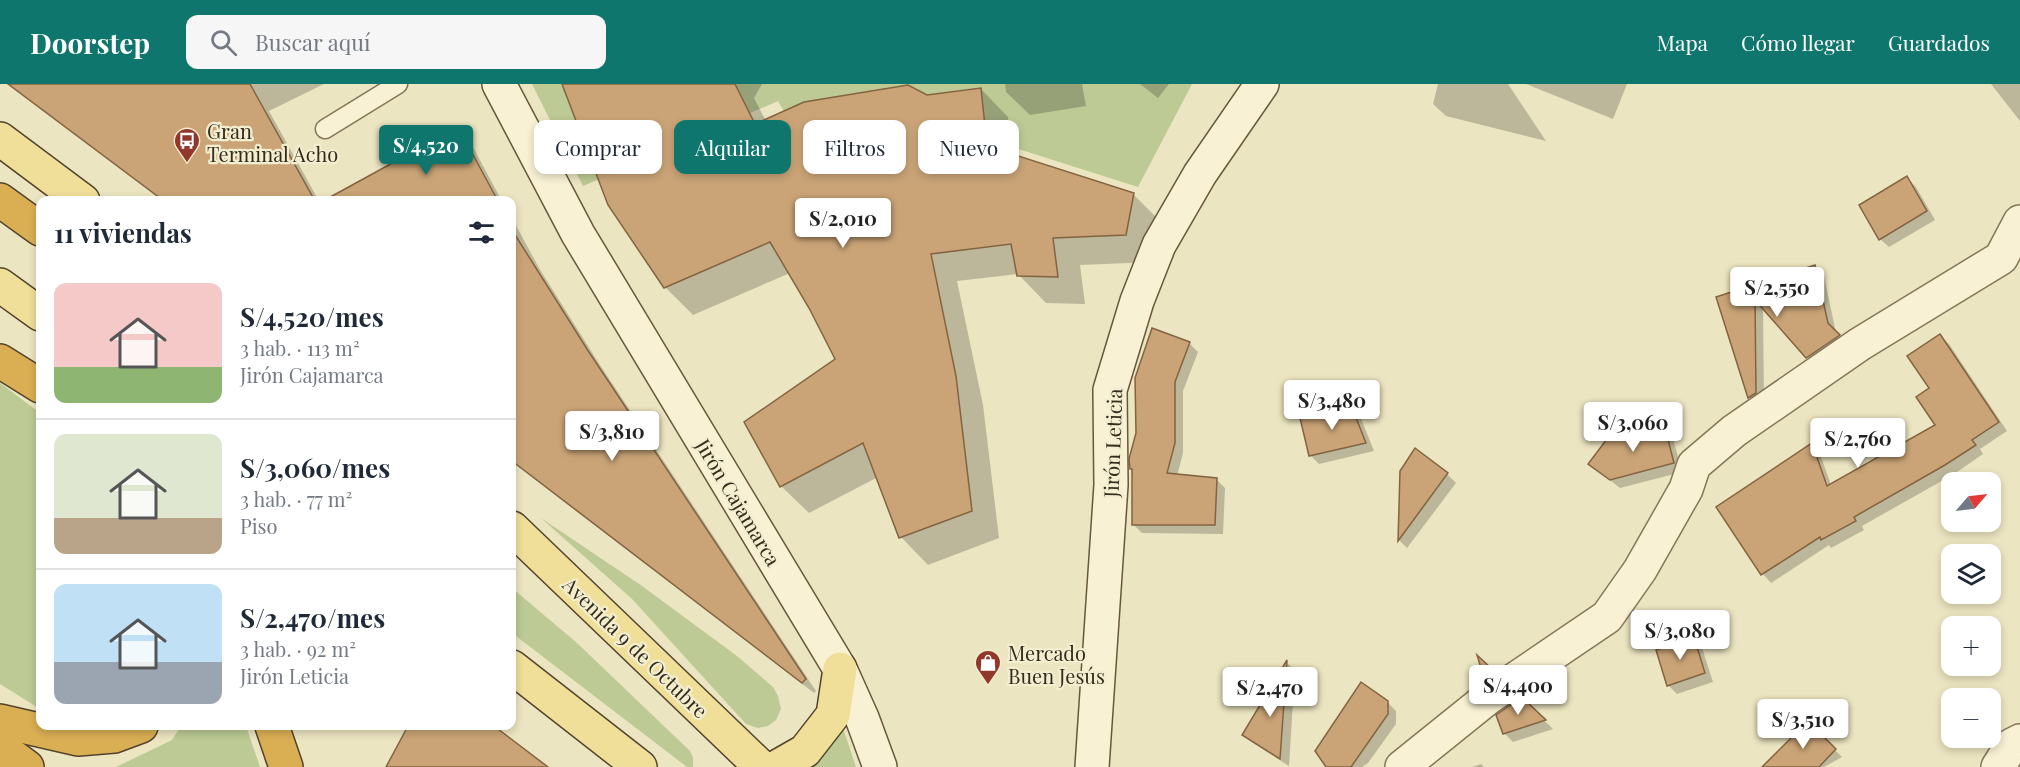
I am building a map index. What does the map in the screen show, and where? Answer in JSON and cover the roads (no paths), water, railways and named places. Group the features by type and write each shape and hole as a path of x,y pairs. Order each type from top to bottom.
{"highway":[{"path":"0,201 36,226"},
{"path":"0,361 36,384"},
{"path":"0,721 36,729"},
{"path":"39,730 78,739 114,736 130,730"},
{"path":"273,730 286,767"},
{"path":"0,747 27,767"}],"main road":[{"path":"0,139 76,196"},
{"path":"0,285 36,311"},
{"name":"Avenida 9 de Octubre","path":"516,532 761,767"},
{"path":"777,767 805,751 833,715 840,669"},
{"path":"516,671 640,767"}],"street":[{"name":"Jirón Cajamarca","path":"499,84 578,234 840,669 862,718 880,767"},
{"name":"Jirón Leticia","path":"1092,767 1111,485 1110,390 1137,301 1159,245 1200,174 1262,84"},
{"path":"1402,767 1489,697 1607,617 1640,570 1686,489 1694,465 1734,430 1860,344 2001,258 2020,222"},
{"path":"1998,767 2013,745 2020,741"}],"lane":[{"path":"325,129 398,84"}],"place":[{"name":"Gran Terminal Acho","path":"187,164"},
{"name":"Mercado Buen Jesús","path":"988,686"}]}
